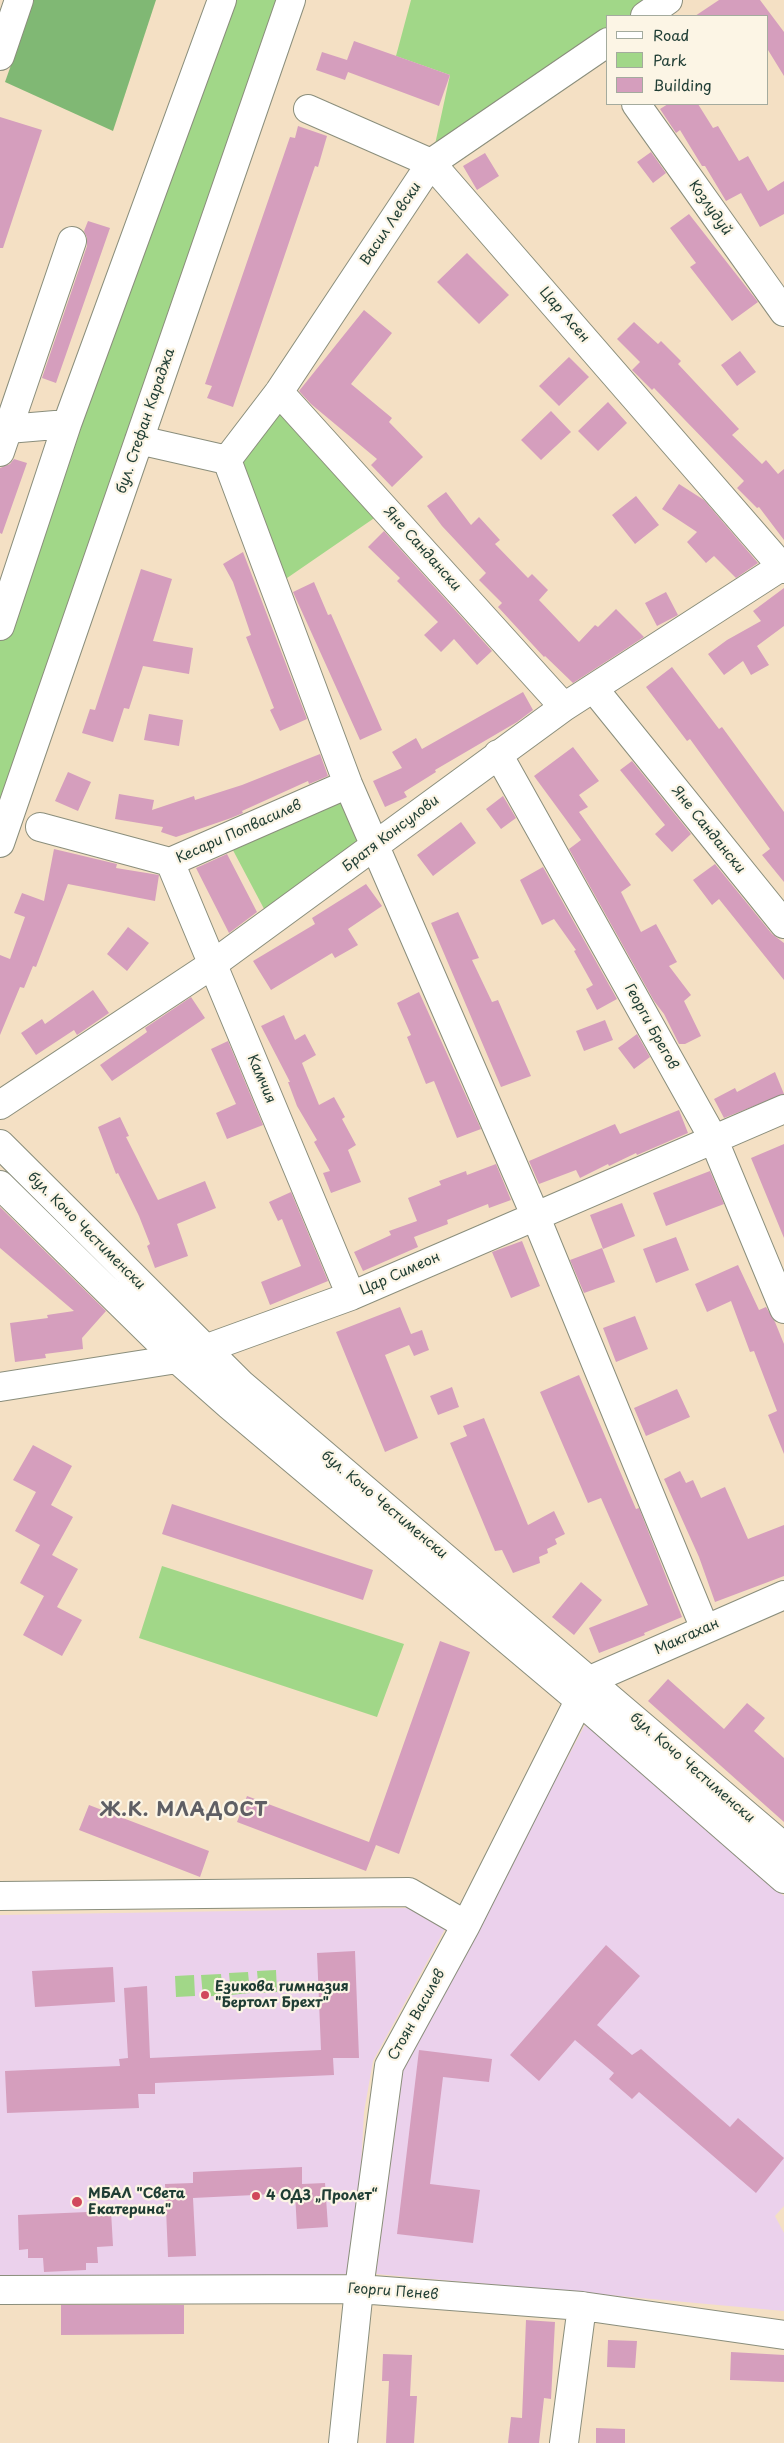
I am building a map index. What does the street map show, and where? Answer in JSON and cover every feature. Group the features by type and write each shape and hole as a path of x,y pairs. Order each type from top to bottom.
{"street":[{"path":"0,56 19,0"},
{"path":"0,626 67,424 222,0"},
{"path":"646,15 668,0"},
{"name":"бул. Стефан Караджа","path":"0,843 290,1"},
{"name":"Васил Левски","path":"227,460 280,392 431,163 604,51"},
{"name":"Козлудуй","path":"637,105 784,312"},
{"name":"Цар Асен","path":"308,109 431,163 783,567"},
{"path":"4,440 72,241"},
{"name":"Яне Сандански","path":"280,392 564,707"},
{"path":"4,440 67,424"},
{"path":"139,440 227,460 348,784 535,1215 705,1628"},
{"name":"Братя Консулови","path":"0,1105 213,964 564,707 783,567"},
{"name":"Яне Сандански","path":"594,689 784,924"},
{"name":"Георги Брегов","path":"498,754 713,1138 784,1309"},
{"name":"Кесари Попвасилев","path":"40,826 170,862 348,784"},
{"name":"Камчия","path":"170,862 351,1296"},
{"name":"Цар Симеон","path":"0,1387 177,1359 205,1350 351,1296 713,1138 784,1109"},
{"name":"бул. Кочо Честименски","path":"0,1144 241,1384 585,1690 784,1879"},
{"name":"бул. Кочо Честименски","path":"0,1185 177,1359 236,1412 784,1847"},
{"name":"Макгахан","path":"585,1690 705,1628 784,1595"},
{"name":"Стоян Василев","path":"343,2443 359,2289 389,2066 466,1924 585,1690"},
{"path":"0,1896 409,1892 466,1924"},
{"name":"Георги Пенев","path":"0,2290 359,2289 582,2306 784,2335"},
{"path":"564,2443 582,2306"}],"shaded area":[{"path":"587,1721 784,1896 784,2206 775,2216 784,2233 784,2311 376,2274 404,2063"},
{"path":"409,1908 445,1929 373,2061 364,2112 355,2274 0,2285 0,1915"}],"green space":[{"path":"34,0 156,0 113,131 5,82"},
{"path":"222,0 280,0 0,842 0,626"},
{"path":"411,0 668,0 646,15 606,15 606,43 431,163 450,75 396,56"},
{"path":"279,392 386,510 274,587 227,460"},
{"path":"348,784 376,846 271,922 226,837"},
{"path":"162,1566 404,1644 377,1717 139,1638"},
{"path":"276,1970 277,1992 259,1993 257,1971"},
{"path":"248,1972 250,1993 231,1995 229,1973"},
{"path":"221,1974 223,1995 203,1997 201,1975"},
{"path":"194,1975 195,1996 176,1997 175,1976"}],"building":[{"path":"719,0 760,0 784,32 784,76 769,52 769,15 696,15"},
{"path":"354,41 450,75 439,106 348,72 345,80 316,70 322,52 347,60"},
{"path":"666,105 699,105 713,128 718,126 739,161 748,156 768,191 784,181 784,214 760,227 741,193 726,201 680,130 676,133 660,109"},
{"path":"0,117 42,130 3,248 0,248"},
{"path":"298,126 327,136 318,167 315,166 233,407 207,398 212,386 205,384 290,137 295,138"},
{"path":"651,152 666,173 653,183 637,162"},
{"path":"485,153 499,176 477,190 463,166"},
{"path":"689,214 758,302 732,321 690,267 696,263 670,228"},
{"path":"88,221 110,228 56,383 42,378 87,246 87,238 84,231"},
{"path":"467,253 509,295 479,324 437,282"},
{"path":"364,310 392,333 351,384 392,418 389,422 423,457 392,487 371,465 377,459 311,404 299,391"},
{"path":"634,322 658,344 661,341 681,361 678,364 739,429 732,435 762,464 766,460 778,474 784,469 784,540 759,507 757,508 737,488 744,481 654,388 652,390 632,370 640,362 617,339"},
{"path":"740,351 756,372 737,386 721,365"},
{"path":"569,357 589,377 559,406 539,386"},
{"path":"608,402 627,423 598,451 578,431"},
{"path":"551,411 571,432 541,460 521,440"},
{"path":"14,459 27,463 2,534 0,533 0,468 10,464"},
{"path":"679,484 704,500 758,563 736,578 714,556 706,563 687,542 697,532 662,509"},
{"path":"446,492 471,525 479,517 500,540 495,544 528,578 532,574 548,590 539,600 579,642 595,625 598,627 616,609 644,637 573,683 544,657 498,607 502,603 479,580 486,573 442,526 427,506"},
{"path":"636,496 659,525 635,544 612,515"},
{"path":"384,531 492,651 477,665 454,639 441,652 424,635 438,622 397,581 400,578 368,547"},
{"path":"243,552 307,719 280,731 270,710 274,708 246,637 251,635 233,582 223,564"},
{"path":"141,569 172,579 153,641 193,648 189,674 143,666 129,709 124,708 113,742 82,733 90,709 95,710"},
{"path":"314,582 328,615 331,614 382,730 360,740 293,592"},
{"path":"784,588 784,626 757,646 769,665 751,675 743,661 724,675 708,654 727,640 761,621 753,611"},
{"path":"666,592 678,615 657,626 645,603"},
{"path":"672,667 719,729 722,727 784,812 784,882 762,855 770,849 690,739 687,741 646,687"},
{"path":"523,692 533,710 517,722 435,770 436,772 404,792 407,797 385,807 373,781 402,768 392,752 416,738 422,749"},
{"path":"149,714 183,720 179,746 144,740"},
{"path":"573,747 599,781 579,795 588,807 579,812 631,885 621,892 641,932 656,924 677,962 669,966 691,995 684,1001 701,1036 685,1044 679,1044 664,1014 654,1001 569,849 581,840 534,776"},
{"path":"320,754 328,776 309,784 308,781 242,811 243,813 231,818 176,837 161,832 163,827 115,819 119,794 154,800 152,810 194,796 195,800 242,785"},
{"path":"632,761 691,834 672,852 655,834 665,825 620,770"},
{"path":"68,772 91,782 78,811 55,801"},
{"path":"503,796 516,818 501,829 486,809"},
{"path":"461,822 476,843 433,876 417,855"},
{"path":"54,849 117,864 116,868 159,875 155,901 68,884 36,967 33,966 24,988 20,987 0,1035 0,955 10,959 25,917 14,913 22,893 44,901"},
{"path":"227,854 257,912 229,933 196,868"},
{"path":"715,864 772,934 784,943 784,980 719,899 712,905 693,880"},
{"path":"543,867 617,999 597,1010 586,989 593,985 574,951 576,950 554,919 542,925 520,880"},
{"path":"366,884 382,906 348,929 358,945 335,958 332,953 271,990 253,961 315,924 312,918"},
{"path":"458,912 479,958 472,960 492,1002 498,1000 531,1076 501,1087 431,923"},
{"path":"128,927 149,943 127,971 107,954"},
{"path":"93,990 109,1013 77,1035 74,1030 36,1055 21,1033 42,1019 45,1024"},
{"path":"419,992 481,1129 457,1138 434,1081 426,1084 407,1037 411,1035 397,1003"},
{"path":"191,997 205,1018 112,1081 100,1065 147,1032 145,1028"},
{"path":"284,1015 295,1040 305,1034 316,1055 302,1063 319,1105 334,1097 345,1117 342,1119 356,1145 348,1150 361,1182 331,1193 323,1173 330,1171 314,1142 317,1140 297,1106 288,1082 290,1082 261,1026"},
{"path":"605,1020 613,1040 584,1051 576,1031"},
{"path":"637,1034 650,1057 634,1069 618,1048"},
{"path":"228,1041 263,1125 227,1139 216,1113 236,1104 211,1049"},
{"path":"775,1072 784,1094 724,1118 714,1099 735,1088 737,1092"},
{"path":"679,1110 688,1133 637,1155 636,1153 609,1166 608,1164 580,1178 576,1170 539,1184 529,1161 615,1124 620,1134"},
{"path":"120,1117 129,1136 126,1137 158,1200 205,1181 216,1208 177,1224 188,1256 155,1268 147,1246 150,1244 139,1216 118,1173 116,1174 98,1127"},
{"path":"784,1144 784,1238 751,1158"},
{"path":"496,1164 511,1200 489,1208 488,1204 447,1220 448,1224 414,1237 418,1247 363,1271 354,1252 391,1235 389,1231 417,1221 408,1198 441,1185 439,1181 466,1171 467,1175"},
{"path":"710,1171 724,1204 666,1226 653,1193"},
{"path":"291,1192 328,1281 270,1305 261,1282 301,1266 282,1219 278,1221 269,1202"},
{"path":"622,1203 635,1236 603,1249 590,1215"},
{"path":"0,1207 106,1311 82,1338 83,1349 45,1354 46,1358 15,1362 10,1323 48,1318 47,1315 74,1311 0,1248"},
{"path":"676,1237 689,1270 656,1283 643,1249"},
{"path":"522,1241 540,1286 511,1298 492,1252"},
{"path":"602,1248 615,1282 584,1293 570,1260"},
{"path":"738,1265 759,1310 766,1307 775,1322 784,1344 784,1454 768,1415 777,1411 754,1351 750,1352 731,1301 707,1312 695,1284"},
{"path":"400,1307 411,1334 422,1330 429,1350 414,1356 409,1345 385,1355 418,1438 385,1452 336,1332"},
{"path":"635,1316 648,1349 616,1362 603,1328"},
{"path":"579,1375 636,1509 639,1508 682,1617 644,1633 645,1635 599,1653 589,1628 648,1605 601,1498 588,1503 540,1392"},
{"path":"452,1387 459,1407 438,1415 430,1396"},
{"path":"677,1389 690,1417 646,1436 634,1408"},
{"path":"484,1418 528,1525 554,1511 565,1534 555,1539 557,1544 547,1549 548,1553 539,1557 540,1563 513,1573 502,1550 495,1551 450,1443 467,1436 463,1426"},
{"path":"33,1445 72,1466 51,1505 73,1517 52,1555 78,1569 57,1607 82,1620 62,1656 23,1635 44,1596 20,1583 40,1545 15,1531 36,1492 13,1480"},
{"path":"680,1471 686,1483 693,1480 701,1498 725,1487 748,1539 784,1525 784,1576 715,1602 699,1557 664,1479"},
{"path":"172,1504 373,1570 363,1600 162,1534"},
{"path":"581,1582 602,1600 574,1635 552,1617"},
{"path":"440,1641 470,1652 399,1854 376,1845 366,1871 237,1822 247,1796 369,1842"},
{"path":"668,1679 724,1729 747,1703 765,1718 754,1731 784,1758 784,1822 648,1701"},
{"path":"89,1805 209,1851 200,1877 79,1830"},
{"path":"606,1945 640,1976 597,2025 632,2055 641,2049 730,2127 738,2118 784,2158 756,2193 639,2092 632,2099 609,2079 614,2073 575,2040 539,2081 510,2055"},
{"path":"355,1951 359,2058 333,2058 334,2075 155,2083 155,2094 138,2094 139,2108 7,2113 5,2071 120,2066 119,2059 128,2058 124,1988 147,1986 150,2058 321,2050 317,1953"},
{"path":"113,1967 115,2002 35,2007 32,1971"},
{"path":"419,2050 492,2059 489,2082 443,2077 430,2184 480,2190 473,2243 397,2234"},
{"path":"302,2167 302,2184 325,2183 328,2227 297,2229 295,2193 193,2198 196,2256 168,2257 165,2184 193,2183 193,2172"},
{"path":"111,2211 113,2246 97,2247 98,2263 86,2263 86,2270 44,2272 43,2258 28,2258 28,2249 19,2250 18,2215"},
{"path":"61,2305 184,2305 184,2334 61,2335"},
{"path":"526,2320 555,2322 551,2399 544,2398 539,2443 508,2443 511,2417 522,2418"},
{"path":"608,2340 637,2341 635,2368 607,2367"},
{"path":"731,2352 784,2355 784,2382 730,2380"},
{"path":"383,2354 412,2355 410,2396 417,2396 414,2443 386,2443 389,2381 382,2381"},
{"path":"596,2428 625,2429 625,2443 596,2443"}],"place":[{"name":"Езикова гимназия \"Бертолт Брехт\"","path":"205,1995"},
{"name":"4 ОДЗ „Пролет“","path":"256,2196"},
{"name":"МБАЛ \"Света Екатерина\"","path":"77,2202"}],"district":[{"name":"Ж.К. МЛАДОСТ","path":"184,1811"}]}
